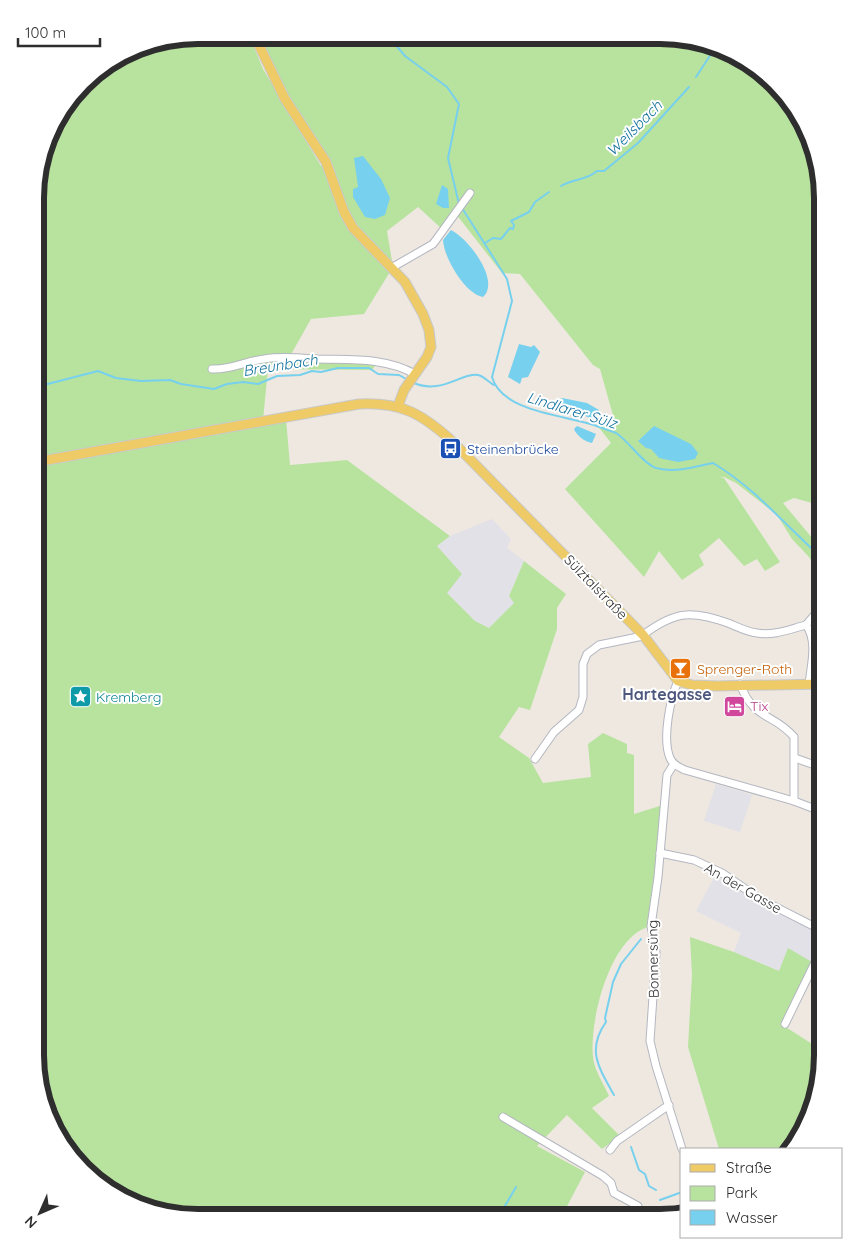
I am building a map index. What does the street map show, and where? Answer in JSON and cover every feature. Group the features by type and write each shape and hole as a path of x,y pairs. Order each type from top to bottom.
{"main road":[{"path":"44,461 359,404 398,406 411,378 429,352 428,330 415,298 393,267 353,228 344,212 326,162 285,99 258,44"},
{"name":"Sülztalstraße","path":"398,406 417,414 445,436 643,636 678,681"},
{"path":"678,681 692,685 814,684"}],"street":[{"path":"393,267 433,244 470,192"},
{"path":"212,369 223,370 255,360 284,356 372,360 404,368 411,378"},
{"path":"535,758 554,732 579,710 583,697 583,664 586,654 599,645 643,636 663,620 686,614 701,614 757,633 781,633 806,625 814,616"},
{"path":"806,625 810,630 813,644 809,684"},
{"path":"678,681 668,710 669,753 674,764 685,770 794,801 814,809"},
{"path":"740,684 755,711 788,729 794,737 794,801"},
{"path":"795,758 814,765"},
{"name":"Bonnersüng","path":"674,764 666,775 662,840 651,926 656,952 650,1041 682,1148"},
{"name":"An der Gasse","path":"660,853 694,860 722,873 760,899 814,926"},
{"path":"785,1024 814,964"},
{"path":"610,1150 617,1141 669,1105"},
{"path":"503,1117 604,1176 611,1183 614,1194 638,1206 639,1209"}],"shaded area":[{"path":"492,519 511,539 507,548 524,561 509,596 515,603 489,628 475,621 447,593 437,546 450,536"},
{"path":"716,784 752,795 740,832 704,821"},
{"path":"716,874 814,930 814,958 812,962 779,971 734,952 741,933 696,911"}],"green space":[{"path":"253,44 263,69 321,166 326,162 285,99 258,44 680,45 719,55 746,70 776,96 788,112 806,148 814,188 814,504 794,498 783,503 814,540 814,565 792,539 777,515 736,483 724,477 720,478 724,478 780,562 765,571 757,559 744,566 719,538 699,555 704,565 682,580 659,551 644,577 565,489 611,443 597,425 616,426 600,369 593,365 520,274 502,273 456,214 442,229 418,207 387,231 393,267 364,314 311,319 289,358 377,363 372,370 268,369 263,420 44,458 45,178 55,139 70,112 96,82 121,64 148,52 178,45"},
{"path":"286,419 290,465 347,460 450,536 437,546 462,574 447,593 475,621 489,628 514,603 509,596 524,561 566,594 557,608 557,629 530,710 519,707 499,737 529,758 543,783 591,777 588,744 603,733 627,744 627,753 634,755 634,814 663,805 651,926 637,933 624,945 614,962 605,981 595,1023 593,1057 597,1072 609,1096 592,1108 620,1136 602,1149 567,1115 537,1146 585,1172 566,1209 178,1208 148,1201 112,1183 82,1157 70,1141 52,1105 44,1065 44,465"},
{"path":"690,937 734,952 779,971 788,948 812,962 781,1024 814,1045 814,1065 806,1105 798,1123 783,1148 719,1148 688,1047 692,975"}],"water":[{"path":"363,156 381,179 390,198 385,215 375,219 365,217 353,197 353,189 358,187 354,158"},
{"path":"442,185 448,189 449,208 443,208 436,204"},
{"path":"451,230 466,242 480,260 488,281 487,290 483,297 469,289 451,265 443,240"},
{"path":"519,344 531,347 534,345 540,352 528,377 522,378 520,384 508,377"},
{"path":"562,398 587,403 599,410 593,419 559,406"},
{"path":"577,426 596,434 592,443 584,440 577,434 574,429"},
{"path":"654,426 691,444 698,453 695,459 678,462 659,458 651,449 646,448 638,441"}],"waterway":[{"name":"Lindlarer Sülz","path":"395,44 405,56 447,87 459,104 448,158 459,204"},
{"name":"Weilsbach","path":"696,77 712,53"},
{"name":"Weilsbach","path":"561,186 597,171 604,171 638,143 689,87"},
{"name":"Weilsbach","path":"485,243 493,238 501,239 510,228 513,229 514,225 511,221 529,212 535,202 549,192"},
{"name":"Lindlarer Sülz","path":"462,208 507,279 512,301 492,377 498,389 520,405 551,415 594,425 616,433 646,462 656,468 678,470 713,463 757,496 814,550"},
{"name":"Breunbach","path":"44,385 98,371 116,378 141,381 170,380 181,384 214,389 227,384 243,382 258,384 277,376 300,375 312,371 321,372 338,368 369,368 378,374 399,375 408,380"},
{"name":"Breunbach","path":"412,382 423,386 443,385 474,375 481,376 494,385"},
{"path":"614,1095 597,1059 597,1041 606,1022 605,1018 613,982 621,964 641,939"},
{"path":"631,1147 639,1170 645,1174 649,1186 656,1190"},
{"path":"503,1209 516,1187"},
{"path":"660,1200 680,1193"}],"place":[{"name":"Steinenbrücke","path":"451,449"},
{"name":"Sprenger-Roth","path":"681,669"},
{"name":"Kremberg","path":"80,697"},
{"name":"Tix","path":"734,706"}],"district":[{"name":"Hartegasse","path":"667,694"}]}
